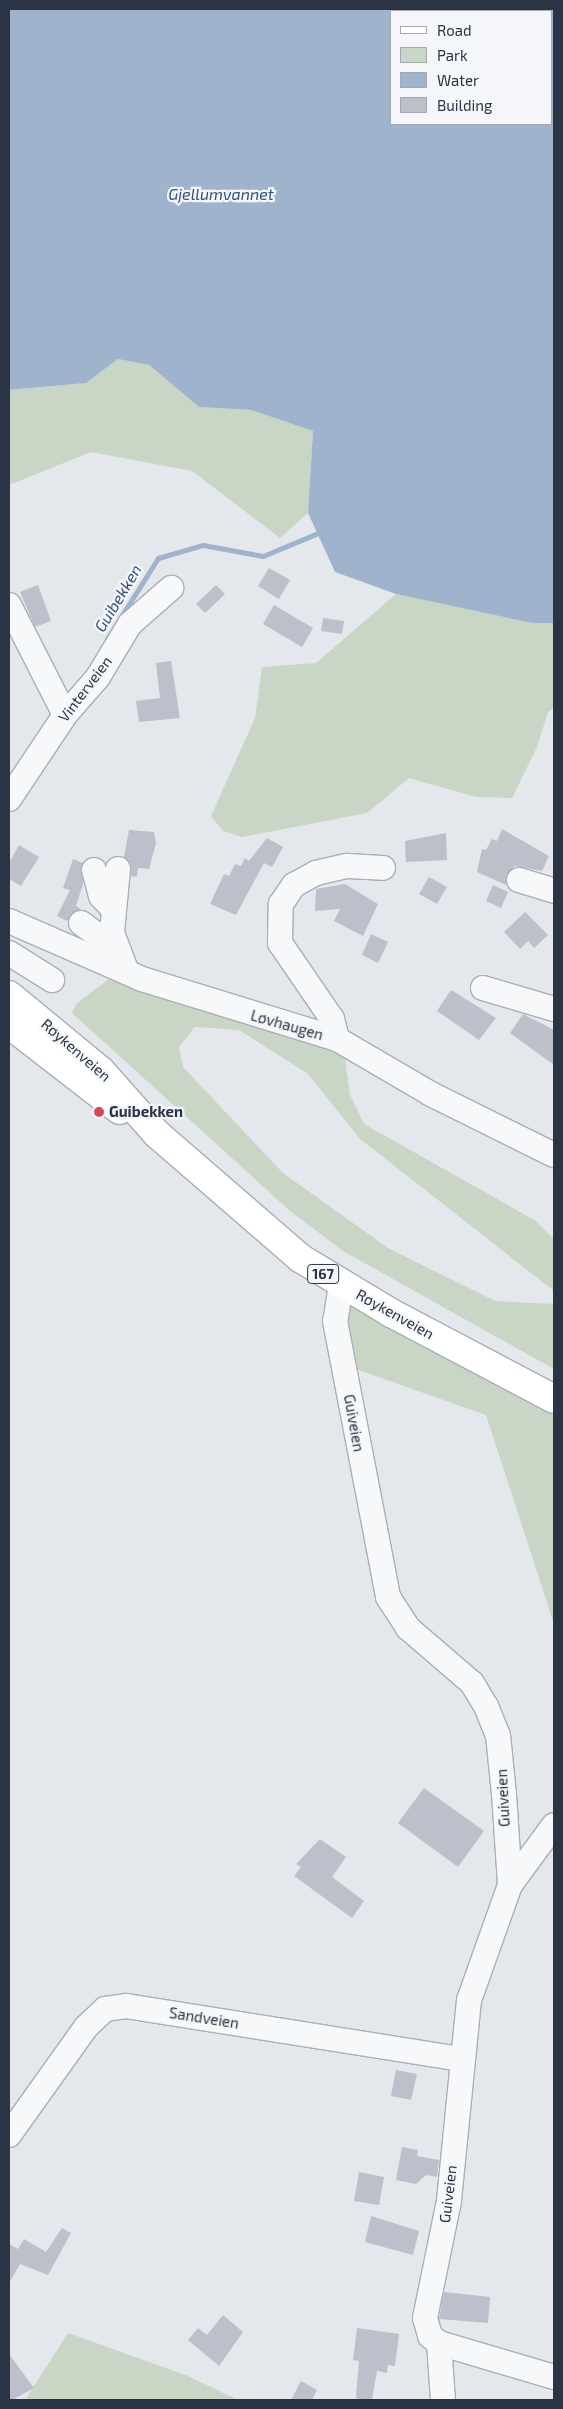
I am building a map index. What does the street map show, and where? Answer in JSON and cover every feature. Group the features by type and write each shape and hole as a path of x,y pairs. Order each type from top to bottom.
{"main road":[{"name":"Røykenveien","path":"12,1010 102,1071 157,1134 262,1228 341,1284 554,1399"}],"street":[{"name":"Vinterveien","path":"9,799 65,715 98,677 130,624 171,588"},
{"path":"9,605 65,715"},
{"path":"338,1039 332,1019 280,943 281,904 294,885 316,873 347,866 383,868"},
{"path":"118,868 112,908 112,933 127,972"},
{"path":"94,870 101,896 112,908"},
{"path":"519,880 554,891"},
{"name":"Løvhaugen","path":"9,921 127,972 217,1005 338,1039 431,1094 554,1155"},
{"path":"81,924 118,950"},
{"path":"9,953 52,980"},
{"path":"483,988 554,1009"},
{"name":"Guiveien","path":"341,1284 335,1321 388,1597 408,1628 472,1683 486,1706 498,1735 510,1885 469,2000 460,2060 449,2201 425,2318 430,2336 439,2344 440,2398"},
{"path":"510,1885 554,1825"},
{"name":"Sandveien","path":"9,2135 86,2027 105,2009 126,2006 460,2060"},
{"path":"439,2344 554,2377"}],"green space":[{"path":"118,359 149,365 199,407 251,410 313,431 308,513 280,538 192,471 91,452 9,485 9,390 86,383"},
{"path":"396,594 532,623 554,623 554,708 548,712 537,747 512,798 476,797 409,778 367,813 242,837 223,831 211,816 255,718 262,667 316,663"},
{"path":"118,972 344,1051 350,1095 364,1124 536,1221 554,1239 554,1291 359,1138 308,1074 239,1030 195,1027 179,1047 183,1067 283,1173 388,1248 495,1301 554,1304 554,1369 343,1251 290,1211 72,1013 76,1004"},
{"path":"343,1300 554,1410 554,1624 486,1415 350,1367"},
{"path":"68,2333 188,2376 238,2400 25,2400"}],"water":[{"name":"Gjellumvannet","path":"9,9 554,9 554,623 532,623 396,594 335,572 308,513 313,431 251,410 199,407 149,365 118,359 86,383 9,390"}],"building":[{"path":"269,568 290,580 279,599 258,586"},
{"path":"38,585 51,621 35,627 20,592"},
{"path":"216,585 225,594 205,613 196,604"},
{"path":"274,605 313,628 302,647 263,624"},
{"path":"323,618 344,621 342,634 321,631"},
{"path":"171,661 180,718 139,722 136,701 160,698 156,663"},
{"path":"502,829 549,856 542,871 514,866 506,885 477,872 482,849 486,850 492,839 497,841"},
{"path":"129,830 154,832 156,843 149,869 138,868 137,877 131,876 131,864 124,857"},
{"path":"446,833 447,860 406,862 405,841"},
{"path":"267,838 283,847 272,867 264,863 236,915 210,904 224,874 229,876 235,864 241,866 245,858 249,861"},
{"path":"19,845 39,857 21,886 9,879 9,863"},
{"path":"73,859 83,863 83,884 76,906 81,909 67,921 57,916 70,890 63,888"},
{"path":"429,877 447,887 437,904 419,894"},
{"path":"345,884 378,904 363,936 334,921 340,909 315,911 316,889"},
{"path":"493,885 508,892 501,908 486,901"},
{"path":"525,912 548,935 534,948 528,941 520,949 504,932"},
{"path":"371,934 388,942 378,963 362,955"},
{"path":"451,990 496,1018 479,1040 437,1011"},
{"path":"523,1014 554,1030 554,1065 510,1033"},
{"path":"424,1788 484,1831 458,1867 398,1823"},
{"path":"320,1839 346,1857 332,1877 364,1901 352,1918 294,1876 301,1867 296,1864"},
{"path":"396,2070 417,2074 411,2100 391,2096"},
{"path":"402,2147 418,2150 417,2156 439,2160 437,2177 426,2175 416,2184 396,2180"},
{"path":"359,2172 384,2177 379,2205 354,2201"},
{"path":"371,2216 419,2231 413,2255 365,2242"},
{"path":"62,2228 71,2233 48,2275 20,2264 9,2283 9,2244 18,2249 24,2239 46,2252"},
{"path":"444,2292 490,2297 488,2323 439,2319"},
{"path":"223,2315 243,2332 219,2366 188,2340 198,2328 207,2335"},
{"path":"357,2328 399,2334 395,2366 388,2365 387,2373 377,2371 372,2400 357,2400 359,2361 353,2360"},
{"path":"9,2354 34,2388 12,2400 9,2400"},
{"path":"301,2381 317,2390 312,2400 291,2400"}],"waterway":[{"name":"Guibekken","path":"107,639 158,558 203,545 263,556 318,533"}],"place":[{"name":"Guibekken","path":"99,1112"}]}
